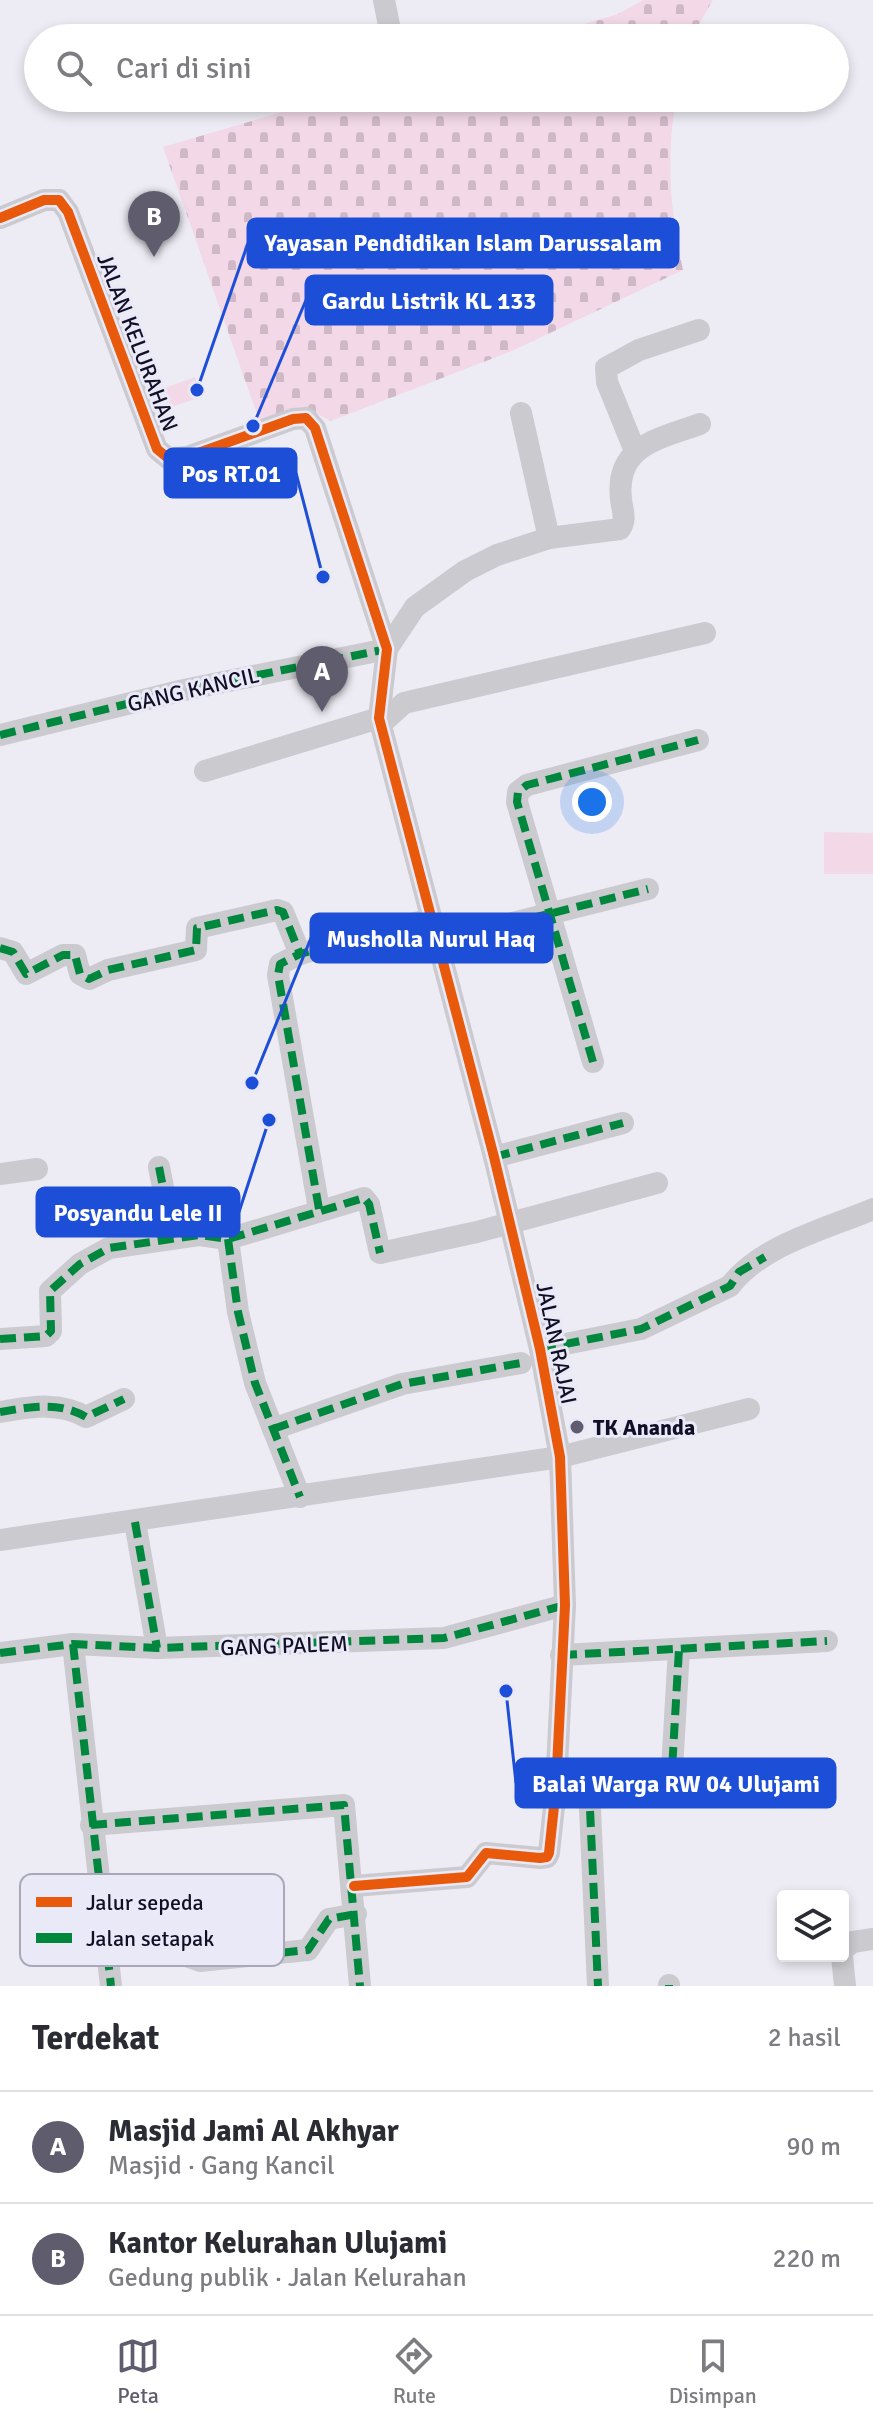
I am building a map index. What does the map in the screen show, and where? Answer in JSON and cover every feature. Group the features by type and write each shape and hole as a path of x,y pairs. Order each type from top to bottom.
{"street":[{"path":"384,0 389,24"},
{"name":"JALAN KELURAHAN","path":"0,218 44,200 59,200 68,212 157,449 169,459 187,457 293,419 306,418 315,428 387,649"},
{"path":"635,451 607,382 606,368 629,354 699,330"},
{"path":"521,413 549,538"},
{"path":"387,649 415,607 440,586 497,555 549,538 620,529 624,519 619,478 635,451 700,424"},
{"path":"205,771 380,721 404,703 705,633"},
{"name":"JALAN RAJAI","path":"354,1886 467,1877 486,1853 547,1857 556,1788 565,1605 560,1457 540,1349 494,1157 380,721 387,649"},
{"name":"GANG KANCIL","path":"0,735 184,690 387,649"},
{"path":"593,1062 517,802 518,792 527,785 698,740"},
{"path":"437,942 648,889"},
{"path":"0,948 13,952 26,974 63,955 75,955 80,974 89,979 108,970 196,950 197,928 277,910 283,912 300,954"},
{"path":"319,1209 278,975 280,964 300,954 430,919"},
{"path":"494,1157 623,1123"},
{"path":"159,1167 173,1238"},
{"path":"0,1174 37,1169"},
{"path":"0,1339 46,1336 51,1331 50,1291 80,1264 103,1249 199,1235 228,1239 319,1209 367,1200 380,1253 509,1223 657,1183"},
{"path":"540,1349 641,1329 697,1305 718,1290 730,1286 756,1262 873,1209"},
{"path":"228,1239 255,1383 300,1497"},
{"path":"273,1429 402,1384 521,1363"},
{"path":"0,1412 49,1406 70,1407 86,1417 124,1399"},
{"path":"0,1540 560,1457 749,1409"},
{"path":"135,1522 157,1648"},
{"name":"GANG PALEM","path":"0,1653 73,1644 157,1648 444,1638 565,1605"},
{"path":"561,1655 827,1641"},
{"path":"73,1644 97,1874"},
{"path":"671,1787 679,1649"},
{"path":"556,1788 775,1786"},
{"path":"589,1787 598,1986"},
{"path":"91,1825 344,1805 354,1886 360,1986"},
{"path":"284,1952 308,1950 329,1919 356,1914"},
{"path":"849,1945 873,1939"},
{"path":"843,1962 845,1986"},
{"path":"109,1966 111,1986"}],"green space":[{"path":"643,0 713,0 699,24 584,24 618,14"},
{"path":"282,112 674,112 671,185 683,270 512,351 331,421 308,410 259,420 163,147"},
{"path":"195,377 202,397 162,410 156,391"},
{"path":"824,832 873,833 873,874 824,874"}],"marked path":[{"path":"0,735 184,690 387,649"},
{"path":"593,1062 517,802 518,792 527,785 698,740"},
{"path":"437,942 648,889"},
{"path":"0,948 13,952 26,974 63,955 75,955 80,974 89,979 108,970 196,950 197,928 277,910 283,912 300,954"},
{"path":"319,1209 278,975 280,964 300,954 430,919"},
{"path":"494,1157 623,1123"},
{"path":"159,1167 173,1238"},
{"path":"0,1339 46,1336 51,1331 50,1291 80,1264 109,1248 199,1235 228,1239 364,1198 369,1204 380,1253"},
{"path":"228,1239 238,1312 255,1383 300,1497"},
{"path":"540,1349 641,1329 730,1286 739,1272 765,1257"},
{"path":"273,1429 402,1384 521,1363"},
{"path":"0,1412 55,1407 86,1417 124,1399"},
{"path":"135,1522 157,1648"},
{"path":"0,1653 73,1644 157,1648 444,1638 565,1605 565,1609"},
{"path":"561,1655 827,1641"},
{"path":"73,1644 99,1874"},
{"path":"671,1787 679,1649"},
{"path":"556,1788 775,1786"},
{"path":"589,1787 598,1986"},
{"path":"91,1825 344,1805 360,1986"},
{"path":"284,1952 308,1950 329,1919 356,1914"},
{"path":"109,1966 111,1986"}],"cycle path":[{"path":"0,218 44,200 59,200 68,212 157,449 169,459 187,457 293,419 306,418 315,428 387,649 379,718 494,1157 540,1349 560,1457 565,1605 556,1788 549,1853 547,1857 540,1858 486,1853 467,1877 354,1886"}],"place":[{"name":"Kantor Kelurahan Ulujami","path":"154,257"},
{"name":"Yayasan Pendidikan Islam Darussalam","path":"197,390"},
{"name":"Gardu Listrik KL 133","path":"253,426"},
{"name":"Pos RT.01","path":"323,577"},
{"name":"Masjid Jami Al Akhyar","path":"322,712"},
{"name":"Musholla Nurul Haq","path":"252,1083"},
{"name":"Posyandu Lele II","path":"269,1120"},
{"name":"TK Ananda","path":"577,1427"},
{"name":"Balai Warga RW 04 Ulujami","path":"506,1691"}]}
